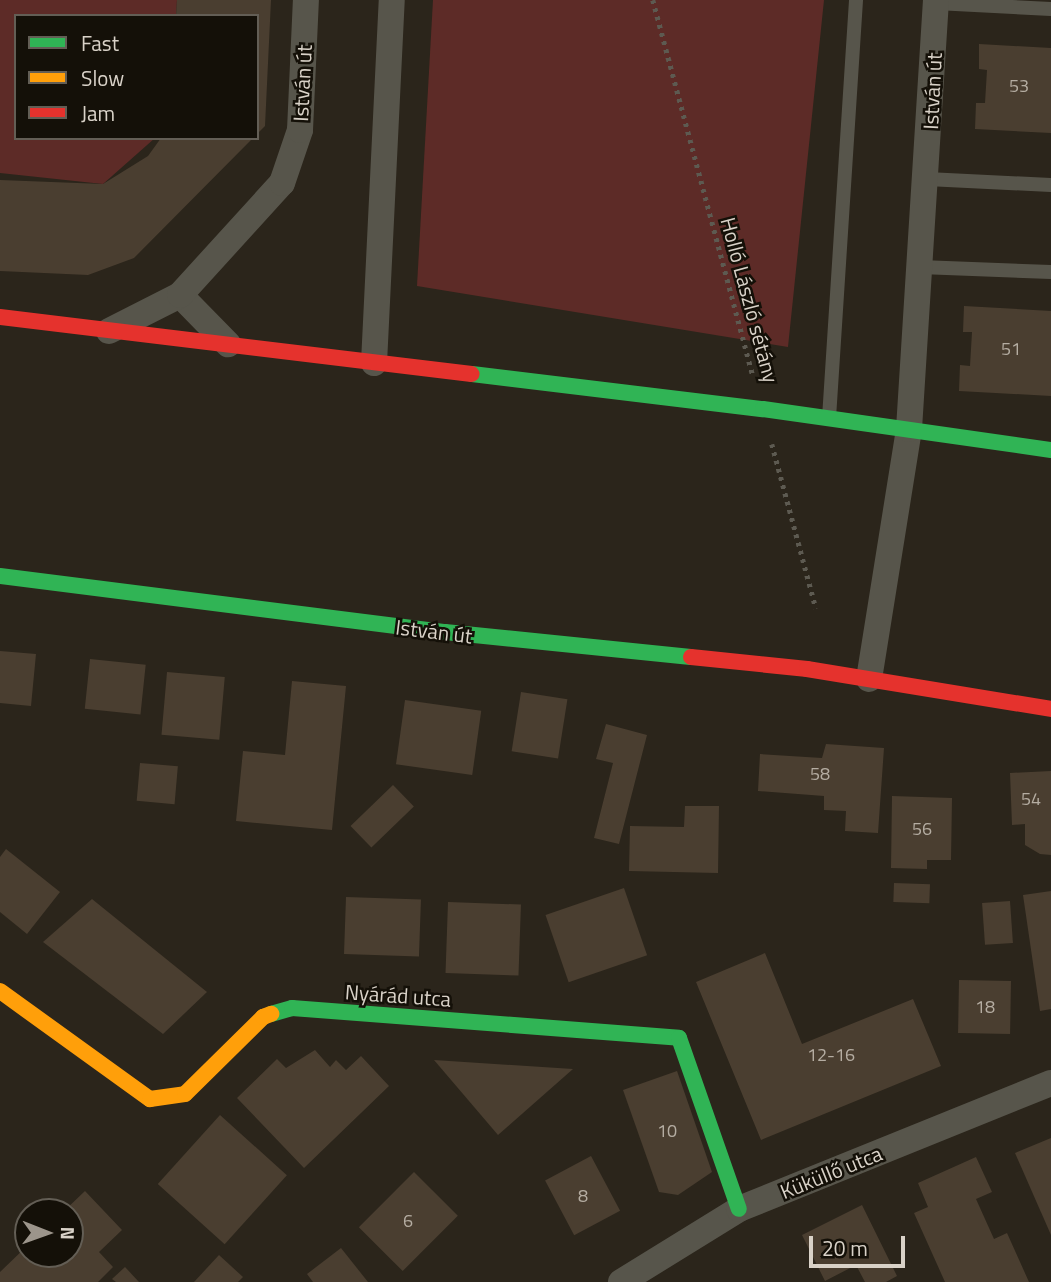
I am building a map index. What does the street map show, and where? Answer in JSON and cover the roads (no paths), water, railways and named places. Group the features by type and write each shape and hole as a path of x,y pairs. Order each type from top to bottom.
{"street":[{"name":"István út","path":"109,331 180,295 282,183 300,130 306,0"},
{"path":"374,363 391,0"},
{"name":"István út","path":"869,679 909,429 927,179 936,2"},
{"path":"180,295 228,344"},
{"path":"0,317 830,418 1051,450"},
{"name":"István út","path":"0,576 445,632 807,669 1051,709"},
{"name":"Nyárád utca","path":"0,991 150,1099 185,1094 263,1017 292,1008 679,1038 738,1209"},
{"name":"Küküllő utca","path":"621,1282 738,1209 1051,1083"}],"lane":[{"path":"830,418 856,0"},
{"name":"István út","path":"936,2 1051,9"},
{"path":"927,179 1051,185"},
{"path":"920,267 1051,272"}]}
